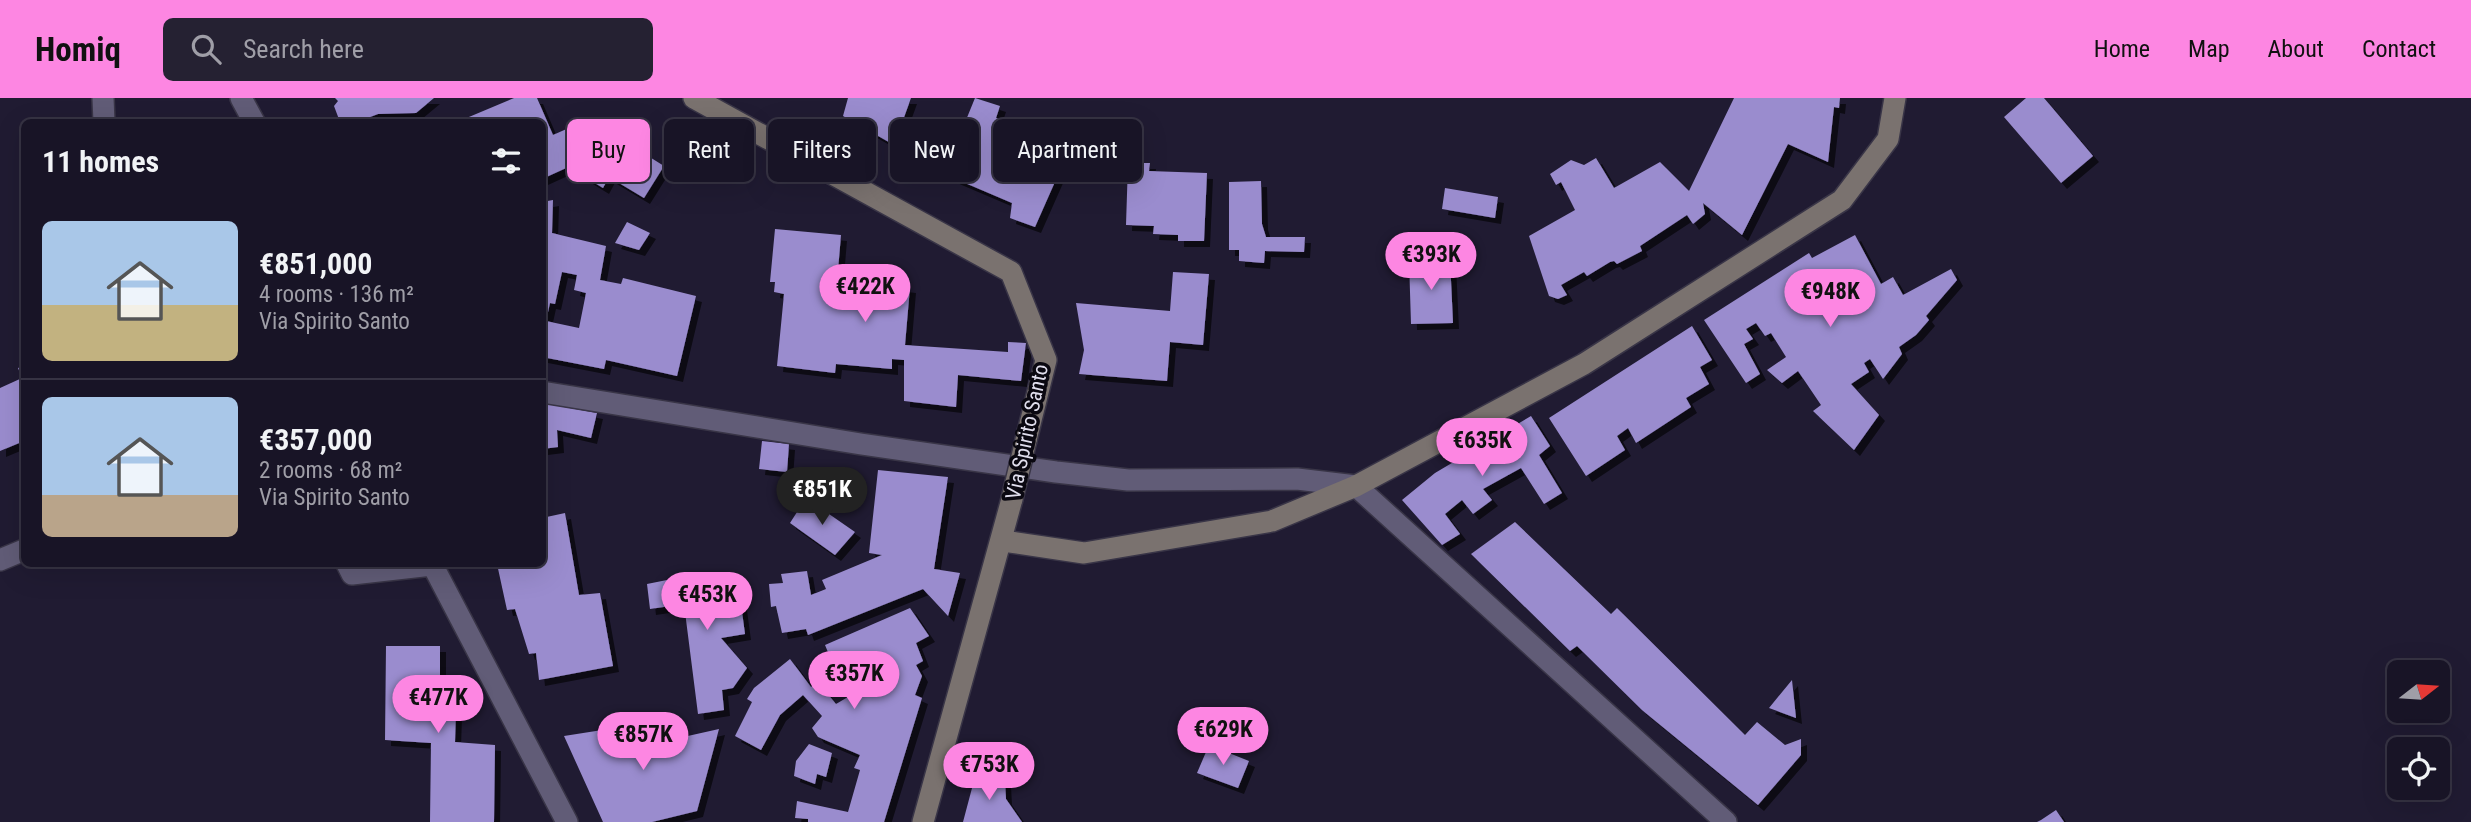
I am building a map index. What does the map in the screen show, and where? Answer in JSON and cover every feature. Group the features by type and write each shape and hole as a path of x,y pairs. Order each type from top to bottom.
{"street":[{"path":"103,98 103,119"},
{"path":"241,98 252,119"},
{"name":"Via Spirito Santo","path":"694,98 1012,272 1046,360 1003,541 923,822"},
{"path":"1003,541 1084,553 1272,521 1356,486 1584,364 1842,200 1888,139 1895,98"},
{"path":"546,393 834,440 1068,474 1128,480 1297,479 1356,486 1726,822"},
{"path":"0,560 21,551"},
{"path":"349,567 352,573 405,567"},
{"path":"434,567 567,822"}],"building":[{"path":"335,98 434,98 416,113 378,114 365,119 339,119 334,106 338,101"},
{"path":"514,98 537,98 553,135 567,129 567,168 546,177 546,119 464,119"},
{"path":"848,98 911,98 903,119 890,119 890,143 876,135 876,119 848,119 843,116"},
{"path":"975,98 1000,106 996,118 998,119 993,119 993,182 1055,182 1035,227 1010,218 1012,203 963,182 979,182 979,119 966,119"},
{"path":"1734,98 1840,98 1839,108 1834,107 1828,162 1788,144 1742,235 1703,203 1705,214 1693,224 1687,215 1640,246 1642,251 1617,264 1610,262 1587,276 1584,272 1561,285 1567,295 1558,299 1549,296 1529,236 1575,210 1561,182 1556,185 1550,174 1571,160 1584,165 1596,158 1614,188 1660,162 1689,191"},
{"path":"2026,98 2044,98 2093,156 2061,183 2004,117"},
{"path":"650,157 664,166 644,198 617,182 650,182"},
{"path":"1142,163 1150,163 1149,171 1207,173 1204,241 1178,241 1178,235 1153,234 1154,226 1126,225 1127,182 1142,182"},
{"path":"1261,181 1262,224 1266,237 1305,237 1304,252 1265,251 1264,263 1239,261 1239,250 1229,250 1229,182"},
{"path":"593,182 606,182 603,188"},
{"path":"1445,188 1498,197 1495,218 1442,209"},
{"path":"553,200 552,233 606,246 600,280 621,284 623,278 696,296 677,376 606,360 604,369 546,358 546,321 546,201","holes":["562,272 577,275 574,290 586,293 579,328 546,321 550,303 555,304"]},
{"path":"627,222 650,233 639,250 615,243"},
{"path":"775,229 841,235 837,282 844,283 846,268 870,270 867,282 910,287 905,345 1008,352 1008,342 1026,343 1021,381 958,375 956,407 904,401 904,360 892,359 892,369 836,364 835,373 777,366 784,294 774,292 775,282 770,282"},
{"path":"1855,235 1881,284 1893,277 1903,295 1951,269 1957,280 1926,316 1929,320 1916,335 1899,347 1902,354 1883,379 1870,359 1864,363 1869,372 1851,384 1879,415 1854,450 1813,411 1821,405 1798,371 1782,383 1767,370 1786,357 1771,333 1765,336 1756,323 1746,329 1753,339 1744,344 1760,374 1746,383 1704,320 1809,253 1812,258"},
{"path":"1450,259 1453,323 1411,324 1409,260"},
{"path":"1173,272 1209,274 1203,345 1170,342 1167,381 1079,374 1084,350 1076,303 1170,311"},
{"path":"1692,326 1712,360 1700,367 1709,384 1686,398 1691,407 1636,443 1628,428 1617,436 1625,450 1586,476 1549,418"},
{"path":"21,378 21,442 0,451 0,388"},
{"path":"546,404 597,413 591,438 557,430 558,447 546,448"},
{"path":"1531,416 1550,446 1539,455 1562,493 1544,504 1521,468 1483,489 1492,500 1473,514 1462,500 1445,514 1460,534 1442,545 1402,500 1435,473"},
{"path":"762,441 789,444 787,472 759,469"},
{"path":"878,470 948,477 934,569 960,573 948,616 923,589 808,635 806,629 782,633 776,606 771,607 769,584 783,583 781,574 807,571 811,595 826,589 822,580 882,555 869,553"},
{"path":"806,498 855,532 835,555 790,523"},
{"path":"565,513 579,595 600,593 613,666 539,680 536,653 529,654 515,609 507,610 498,567 546,567 546,517"},
{"path":"1515,522 1611,614 1617,608 1745,735 1757,722 1785,745 1801,739 1801,755 1758,805 1642,710 1577,646 1570,651 1471,554"},
{"path":"737,575 745,634 721,638 747,668 733,688 722,690 724,710 698,714 684,604 650,609 647,584 682,577 683,580"},
{"path":"910,608 929,636 916,643 923,661 916,665 922,676 915,695 922,698 884,822 808,822 808,819 795,818 797,801 848,812 860,770 854,768 860,755 818,737 812,728 822,716 803,695 780,715 761,750 735,736 752,702 747,699 754,688 790,659 811,687 818,682 836,704 887,674 896,682 890,670 844,691 825,645"},
{"path":"386,646 440,646 440,678 457,679 455,742 495,745 494,822 430,822 431,743 385,740"},
{"path":"1792,680 1796,718 1769,708"},
{"path":"647,723 652,744 719,729 697,811 652,822 603,822 564,736"},
{"path":"809,744 832,753 826,777 817,774 815,784 794,776 796,761"},
{"path":"1209,745 1249,761 1238,788 1197,773"},
{"path":"976,773 1005,780 1006,799 1022,822 963,822"},
{"path":"2056,810 2064,822 2037,822 2041,820"}]}
